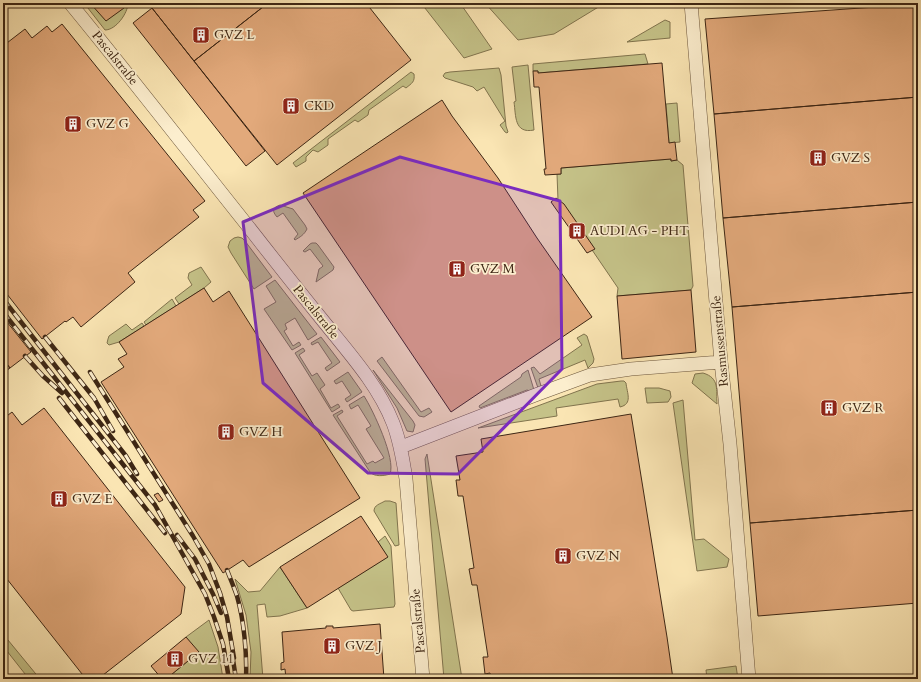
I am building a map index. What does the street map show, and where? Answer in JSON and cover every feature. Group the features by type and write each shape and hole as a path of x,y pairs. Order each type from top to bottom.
{"street":[{"name":"Pascalstraße","path":"70,3 354,359 384,404 393,423 401,447 406,479 423,679"},
{"name":"Rasmussenstraße","path":"691,3 749,679"},
{"path":"401,447 590,375 631,369 721,362"}],"highlighted area":[{"path":"400,157 560,201 562,369 458,474 368,473 263,383 243,222"}],"shaded area":[{"path":"84,3 128,3 124,16 121,20 113,27 105,30"},
{"path":"421,3 460,3 492,49 464,58"},
{"path":"485,3 605,3 554,34 518,40"},
{"path":"665,20 670,22 670,38 627,42"},
{"path":"645,54 648,64 538,73 538,71 533,71 533,64"},
{"path":"528,65 534,130 527,131 519,127 517,123 512,67"},
{"path":"499,68 507,133 500,125 505,121 484,87 477,91 473,87 443,76 445,73 450,72"},
{"path":"411,72 414,74 414,79 410,85 406,88 403,86 369,110 368,115 358,122 355,120 328,139 328,145 318,152 313,150 306,157 306,161 296,167 293,163"},
{"path":"677,103 680,142 669,143 666,104"},
{"path":"671,159 671,161 677,160 683,165 693,286 691,290 617,296 618,288 558,200 557,174 561,174 561,168"},
{"path":"280,205 293,209 307,229 295,240 294,239 298,234 283,213 277,217 274,213 275,207"},
{"path":"238,237 245,241 272,277 254,289 228,247 230,241"},
{"path":"312,243 316,243 318,245 334,267 333,270 316,282 319,269 323,266 310,249 305,252 303,251"},
{"path":"201,267 211,282 179,304 175,298 192,285 188,278 189,273"},
{"path":"275,280 317,334 308,340 295,318 285,324 287,329 284,331 293,346 299,342 301,345 292,350 264,309 276,302 266,286"},
{"path":"172,299 176,306 146,325 144,322"},
{"path":"142,323 144,326 119,342 109,345 107,343 109,336 126,324 132,330"},
{"path":"584,334 587,336 594,359 593,363 588,368 585,360 539,379 541,386 538,388 531,368 534,367 540,374 582,345 577,338"},
{"path":"321,337 340,362 327,371 325,368 332,363 318,342 312,345 311,343"},
{"path":"303,348 305,351 299,355 312,376 317,373 325,385 320,389 331,408 338,404 340,407 332,412 295,353"},
{"path":"382,357 421,412 429,408 432,412 424,417 419,416 377,361"},
{"path":"373,370 413,421 415,425 413,432 407,431 397,408"},
{"path":"528,370 534,390 527,390 480,408 479,406 521,377 522,374"},
{"path":"348,372 362,392 347,402 345,399 351,395 342,381 336,384 334,381"},
{"path":"703,373 715,381 717,389 717,404 692,383 695,374"},
{"path":"621,381 626,383 628,398 627,403 624,406 620,407 618,399 556,408 557,416 478,428 597,384"},
{"path":"645,388 659,388 670,391 671,397 668,402 647,403"},
{"path":"364,396 373,412 387,446 390,457 390,474 382,476 372,474 370,472 333,415 342,410 343,412 337,416 367,464 373,461 375,463 384,458 366,429 371,426 358,405 351,409 349,405"},
{"path":"683,400 695,540 704,539 729,559 727,567 697,571 673,403"},
{"path":"427,454 462,679 444,679 425,459"},
{"path":"385,501 396,503 399,545 395,546 374,511 376,506"},
{"path":"385,536 391,546 394,607 353,611 338,588 387,557 378,542"},
{"path":"280,567 307,608 280,616 267,617 265,604 257,605 263,679 250,679 251,652 246,615 235,579 248,592 260,591"},
{"path":"209,620 218,647 223,679 166,679 198,653 186,637"},
{"path":"3,634 40,679 29,679 3,646"},
{"path":"736,666 738,679 707,679 706,670"}],"building":[{"path":"90,3 120,3 124,8 106,21"},
{"name":"GVZ L","path":"148,3 268,3 194,61"},
{"name":"CKD","path":"268,3 366,3 411,60 277,165 194,61"},
{"path":"918,4 918,97 714,114 705,19"},
{"path":"152,8 265,151 246,166 133,23"},
{"name":"GVZ G","path":"62,24 205,201 193,210 199,217 128,273 135,282 81,327 73,317 66,322 65,321 42,339 3,289 3,46 25,29 32,38 47,26 52,32"},
{"path":"662,63 669,143 675,142 677,160 671,161 671,159 561,168 561,174 545,175 544,169 546,169 539,87 534,87 533,71 538,71 538,73"},
{"name":"GVZ S","path":"918,97 918,202 723,218 714,114"},
{"name":"GVZ M","path":"442,100 452,116 498,178 537,238 592,317 451,412 303,193"},
{"name":"AUDI AG - PHT","path":"556,198 564,204 595,249 587,253 551,202"},
{"path":"918,202 918,292 732,307 723,218"},
{"name":"GVZ H","path":"204,288 213,302 229,291 360,498 249,567 243,560 223,573 101,382 124,367 118,359 127,354 119,342"},
{"path":"691,290 696,352 622,359 617,296"},
{"name":"GVZ R","path":"918,292 918,510 750,523 732,307"},
{"path":"3,317 31,352 10,368 3,359"},
{"path":"3,359 10,368 3,373"},
{"name":"GVZ E","path":"44,408 185,587 181,614 98,679 86,679 3,574 3,419 12,412 22,425"},
{"name":"GVZ N","path":"631,414 673,679 491,679 490,673 485,674 483,657 488,657 477,585 472,585 469,569 474,568 463,496 458,496 456,480 460,480 456,456 483,452 481,439"},
{"path":"158,493 163,500 159,502 154,495"},
{"path":"918,510 918,603 758,616 750,523"},
{"path":"361,516 388,557 307,608 280,567"},
{"name":"GVZ J","path":"380,624 384,679 286,679 285,669 281,670 281,663 284,662 282,632 326,628 326,626 333,626 333,628"},
{"name":"GVZ 11","path":"186,637 199,652 166,679 162,679 151,666"}],"railway":[{"path":"3,299 126,456 137,474"},
{"path":"3,312 155,505 205,594 223,644 229,679"},
{"path":"45,337 94,398 113,431"},
{"path":"25,356 43,376 62,393"},
{"path":"90,372 209,564 227,617 234,658"},
{"path":"59,398 165,533"},
{"path":"177,535 195,559 221,613"},
{"path":"227,570 237,596 242,616 246,659 246,679"},
{"path":"232,653 236,679"}],"place":[{"name":"GVZ L","path":"201,35"},
{"name":"CKD","path":"291,106"},
{"name":"GVZ G","path":"73,124"},
{"name":"GVZ S","path":"818,158"},
{"name":"AUDI AG - PHT","path":"577,231"},
{"name":"GVZ M","path":"457,269"},
{"name":"GVZ R","path":"829,408"},
{"name":"GVZ H","path":"226,432"},
{"name":"GVZ E","path":"59,499"},
{"name":"GVZ N","path":"563,556"},
{"name":"GVZ J","path":"332,646"},
{"name":"GVZ 11","path":"175,659"}]}
